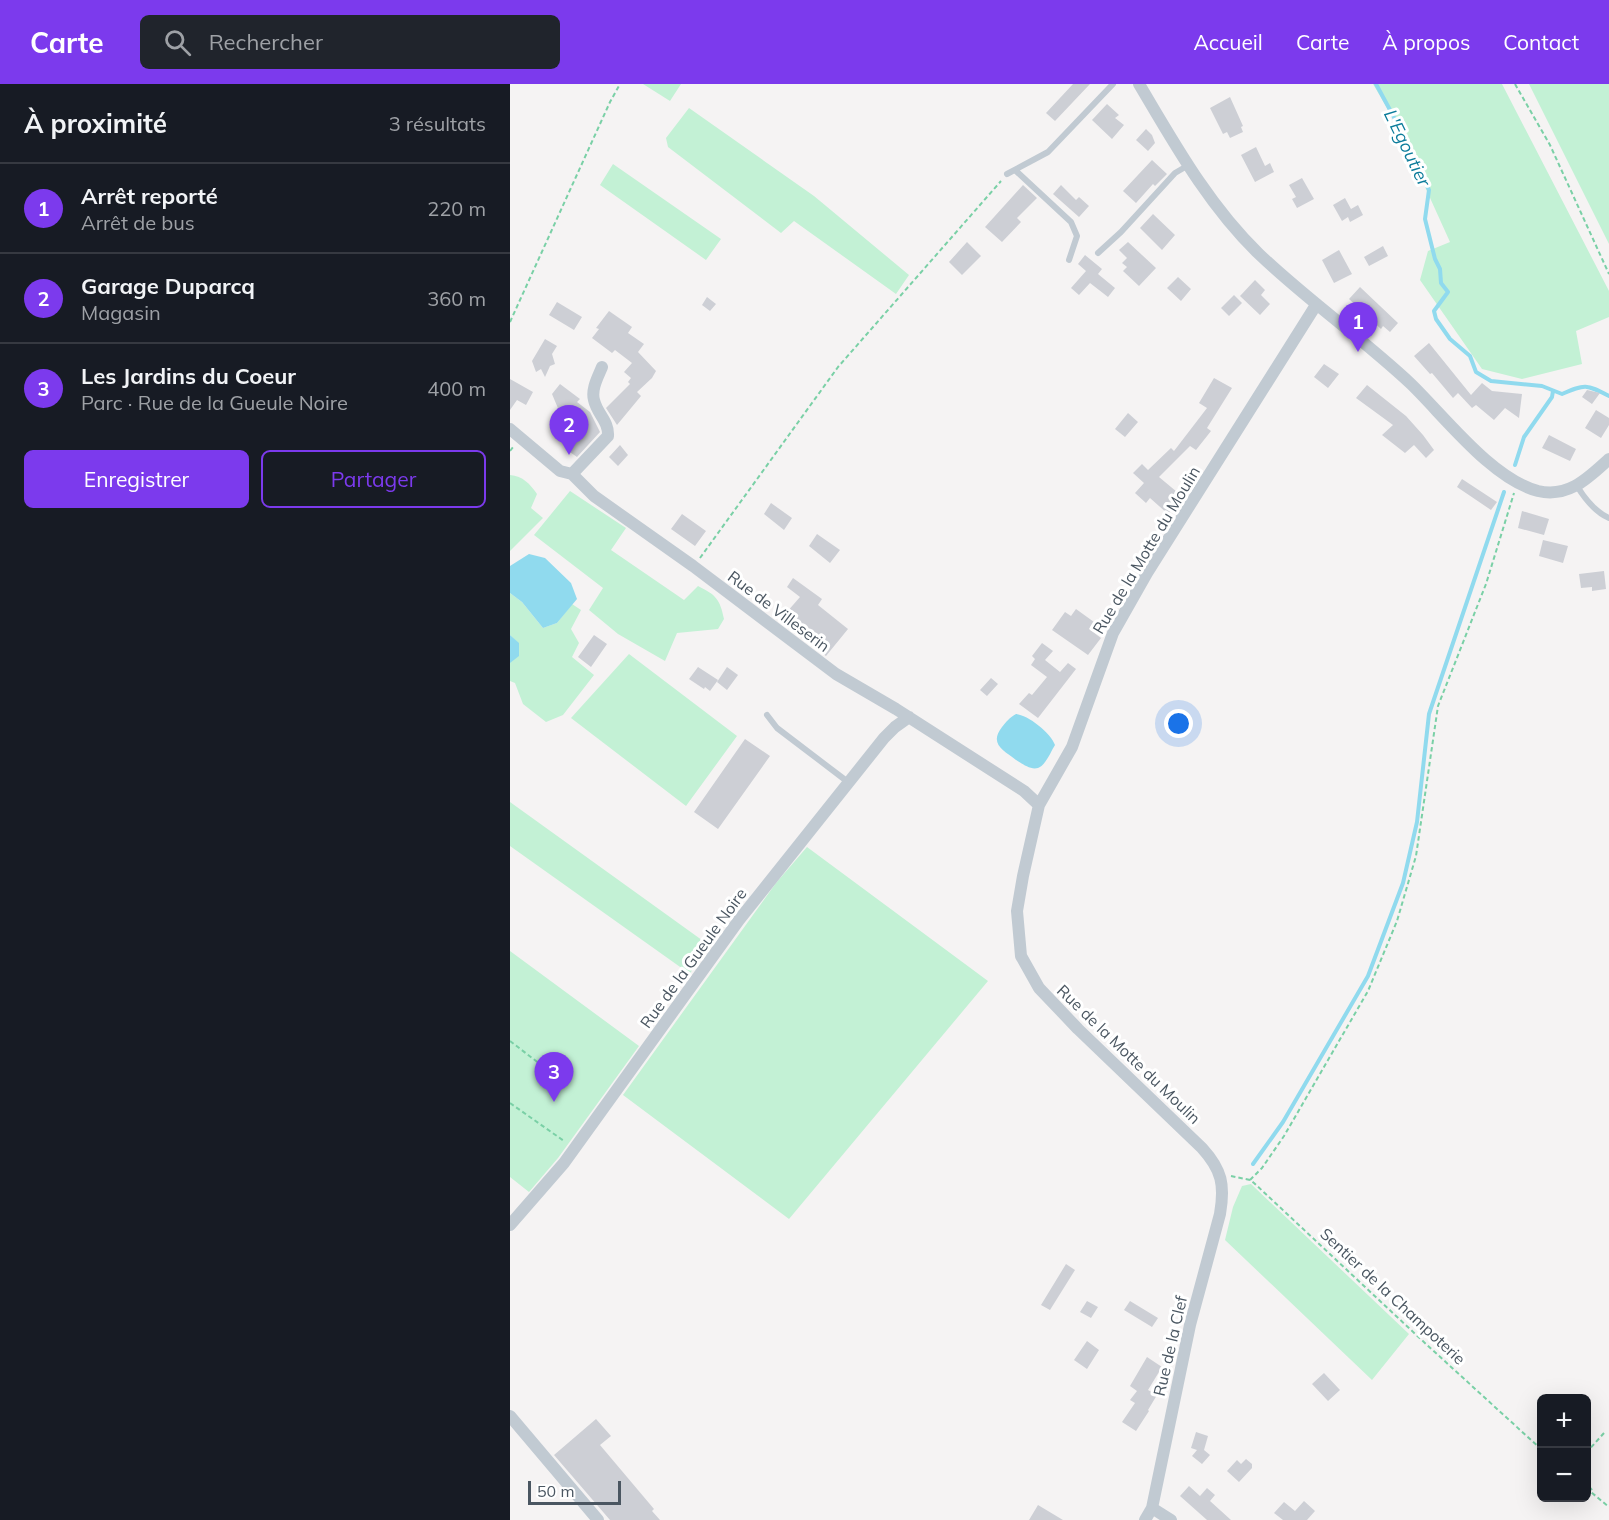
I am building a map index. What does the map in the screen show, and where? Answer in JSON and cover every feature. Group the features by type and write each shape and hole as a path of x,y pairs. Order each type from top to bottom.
{"street":[{"path":"1139,84 1187,166 1257,253 1410,384 1481,454 1512,480 1525,487 1551,493 1576,486 1609,459"},
{"name":"Rue de la Motte du Moulin","path":"1221,1178 1217,1167 1202,1148 1078,1029 1039,988 1021,956 1017,911 1040,806 1072,747 1113,633 1148,573 1316,305"},
{"path":"572,474 608,436 609,429 594,402 593,394 602,367"},
{"name":"Rue de Villeserin","path":"510,429 560,471 572,474 594,496 693,566 836,674 909,717 1024,791 1040,806"},
{"name":"Rue de la Gueule Noire","path":"510,1225 564,1163 739,920 895,726 909,717"},
{"name":"Rue de la Clef","path":"1145,1520 1152,1508 1190,1325 1220,1214 1223,1197 1221,1178"},
{"path":"510,1416 598,1520"},
{"path":"1152,1508 1171,1520"}],"lane":[{"path":"1007,174 1053,147 1113,84"},
{"path":"1098,253 1121,232 1175,173 1187,166"},
{"path":"1015,170 1071,222 1077,236 1069,260"},
{"path":"1576,486 1589,504 1609,518"},
{"path":"767,715 777,728 849,783"}],"path":[{"path":"510,322 605,112 620,84"},
{"path":"1515,84 1550,145 1609,274"},
{"path":"693,566 838,366 1007,174"},
{"path":"1221,1178 1233,1176 1250,1180 1262,1168 1284,1136 1368,991 1398,921 1416,856 1438,706 1486,584 1514,491"},
{"path":"510,1041 562,1081"},
{"path":"510,1103 566,1143"},
{"name":"Sentier de la Champoterie","path":"1250,1180 1540,1448"},
{"path":"1591,1448 1604,1433"},
{"path":"1591,1488 1609,1507"}],"green space":[{"path":"643,84 681,84 670,101"},
{"path":"1373,84 1502,84 1609,291 1609,317 1576,331 1582,364 1522,379 1482,369 1420,280 1428,251 1450,242 1397,125"},
{"path":"1529,84 1609,84 1609,244"},
{"path":"689,108 814,196 909,275 896,294 794,221 781,233 668,147 666,138"},
{"path":"613,164 721,239 706,260 600,185"},
{"path":"510,475 522,479 534,490 537,494 531,508 543,518 510,551"},
{"path":"570,491 626,528 611,550 684,600 698,586 713,595 719,602 724,619 718,629 677,633 665,661 618,634 589,610 603,588 534,535"},
{"path":"510,593 522,602 543,628 557,623 572,604 581,610 571,629 579,643 572,657 594,675 563,715 546,722 523,704 515,683 510,681 510,663 519,644 510,635"},
{"path":"629,654 737,736 686,806 571,718"},
{"path":"510,802 706,943 690,974 510,846"},
{"path":"807,847 988,981 789,1219 623,1095 776,883"},
{"path":"510,951 639,1046 558,1158 529,1192 510,1177"},
{"path":"1251,1184 1409,1334 1372,1380 1225,1240 1233,1207 1242,1186"}],"water":[{"path":"529,554 545,558 571,583 577,599 557,623 543,628 522,602 510,593 510,566"},
{"path":"510,635 519,643 519,656 510,663"},
{"path":"1016,714 1038,725 1053,740 1055,745 1046,761 1038,768 1029,767 1016,760 1002,750 997,742 998,733 1002,727"}],"building":[{"path":"1073,84 1090,84 1055,121 1046,113"},
{"path":"1230,97 1243,126 1241,127 1243,132 1230,138 1227,132 1223,134 1210,108"},
{"path":"1107,104 1119,115 1115,118 1124,125 1112,139 1092,120"},
{"path":"1146,129 1152,135 1155,143 1148,151 1136,140"},
{"path":"1256,147 1265,166 1270,163 1274,172 1255,182 1241,155"},
{"path":"1152,160 1167,174 1155,186 1153,184 1136,203 1123,191"},
{"path":"1302,178 1314,199 1297,208 1292,199 1296,197 1289,185"},
{"path":"1023,185 1037,198 1017,218 1021,222 1002,242 985,227"},
{"path":"1061,185 1076,200 1079,197 1089,206 1079,217 1053,194"},
{"path":"1345,198 1351,209 1358,205 1363,215 1350,222 1348,217 1342,221 1333,205"},
{"path":"1153,214 1175,235 1162,250 1140,228"},
{"path":"967,242 981,256 962,275 949,262"},
{"path":"1128,242 1156,268 1139,286 1123,271 1127,267 1122,263 1127,258 1119,250"},
{"path":"1383,246 1388,256 1369,266 1364,257"},
{"path":"1339,250 1352,274 1334,283 1322,260"},
{"path":"1085,255 1102,269 1098,274 1115,288 1108,297 1090,283 1079,295 1071,288 1086,271 1078,264"},
{"path":"1178,277 1191,289 1181,301 1167,288"},
{"path":"1255,280 1265,290 1261,295 1270,304 1260,315 1240,296"},
{"path":"1360,287 1398,323 1390,332 1383,326 1381,329 1349,299"},
{"path":"1234,295 1242,303 1229,316 1221,308"},
{"path":"707,297 716,304 710,311 702,305"},
{"path":"557,302 582,317 574,330 549,315"},
{"path":"609,311 632,327 628,333 644,344 638,352 656,371 637,392 641,396 617,425 606,408 630,384 628,382 631,378 624,372 632,363 615,350 612,353 592,338 599,329 596,328"},
{"path":"545,339 557,346 552,354 555,364 550,366 545,377 541,369 536,372 532,361"},
{"path":"1429,343 1471,395 1482,383 1492,391 1522,394 1519,418 1505,408 1494,420 1476,405 1472,408 1458,393 1453,398 1414,356"},
{"path":"1324,364 1339,374 1328,388 1314,377"},
{"path":"1214,378 1232,388 1207,428 1211,431 1196,450 1190,446 1159,477 1177,492 1170,500 1176,506 1168,514 1150,498 1146,503 1135,493 1144,483 1133,473 1142,464 1148,470 1171,448 1174,451 1207,408 1199,403"},
{"path":"510,379 533,392 526,405 517,400 510,410"},
{"path":"560,384 580,399 577,402 590,412 600,432 577,457 567,450 583,430 560,413 552,394"},
{"path":"1367,385 1406,416 1423,435 1434,450 1426,458 1414,445 1405,453 1382,435 1393,425 1356,398"},
{"path":"1587,390 1600,393 1592,404 1582,397"},
{"path":"1596,410 1609,418 1609,425 1601,438 1585,428"},
{"path":"1128,413 1138,422 1125,437 1115,429"},
{"path":"1549,435 1576,449 1570,461 1542,448"},
{"path":"620,445 628,455 618,466 609,457"},
{"path":"1462,479 1497,502 1491,510 1457,487"},
{"path":"771,503 792,518 784,530 764,514"},
{"path":"1522,511 1549,519 1544,535 1518,528"},
{"path":"682,514 706,531 695,546 671,529"},
{"path":"817,534 840,550 830,563 809,546"},
{"path":"1543,540 1568,546 1563,563 1539,556"},
{"path":"1604,571 1606,589 1592,591 1592,587 1581,588 1579,574"},
{"path":"793,578 822,599 818,605 848,629 826,656 779,621 800,597 787,587"},
{"path":"1076,609 1094,622 1089,629 1101,638 1088,655 1052,630 1065,612 1071,616"},
{"path":"594,635 607,644 591,667 578,657"},
{"path":"1042,643 1053,651 1045,660 1060,672 1068,663 1076,669 1038,718 1019,704 1029,693 1032,695 1047,677 1031,665 1035,659 1032,656"},
{"path":"698,667 718,680 710,691 689,679"},
{"path":"727,667 738,675 727,690 717,682"},
{"path":"991,678 998,684 987,696 980,690"},
{"path":"745,739 770,756 718,829 694,812"},
{"path":"1066,1264 1075,1270 1050,1310 1041,1305"},
{"path":"1087,1301 1098,1307 1091,1318 1080,1312"},
{"path":"1130,1301 1158,1318 1152,1327 1124,1310"},
{"path":"1087,1341 1099,1350 1087,1369 1074,1360"},
{"path":"1147,1357 1162,1367 1148,1390 1157,1395 1136,1431 1122,1422 1135,1403 1130,1400 1137,1391 1130,1386"},
{"path":"1324,1373 1340,1390 1328,1401 1312,1384"},
{"path":"596,1419 611,1436 600,1445 654,1509 652,1511 660,1520 610,1520 554,1455"},
{"path":"1196,1432 1208,1436 1204,1450 1210,1455 1202,1464 1192,1456 1197,1450 1191,1448"},
{"path":"1246,1459 1252,1464 1252,1468 1239,1482 1227,1471 1237,1460 1241,1464"},
{"path":"1189,1486 1200,1496 1207,1488 1215,1495 1210,1501 1231,1520 1207,1520 1180,1496"},
{"path":"1304,1501 1315,1511 1307,1520 1283,1520 1274,1513 1284,1502 1295,1511"},
{"path":"1038,1505 1063,1520 1029,1520"}],"waterway":[{"name":"L'Egoutier","path":"1376,84 1429,190 1425,219 1435,259 1440,269 1441,283 1448,292 1434,311 1436,319 1450,339 1470,356 1476,372 1491,381 1542,386 1562,394 1576,388 1586,387 1609,396"},
{"path":"1515,465 1524,437 1552,397 1553,391"},
{"path":"1253,1164 1283,1122 1368,976 1403,883 1417,822 1429,714 1504,492"}],"place":[{"name":"Arrêt reporté","path":"1358,352"},
{"name":"Garage Duparcq","path":"569,455"},
{"name":"Les Jardins du Coeur","path":"554,1102"}]}
